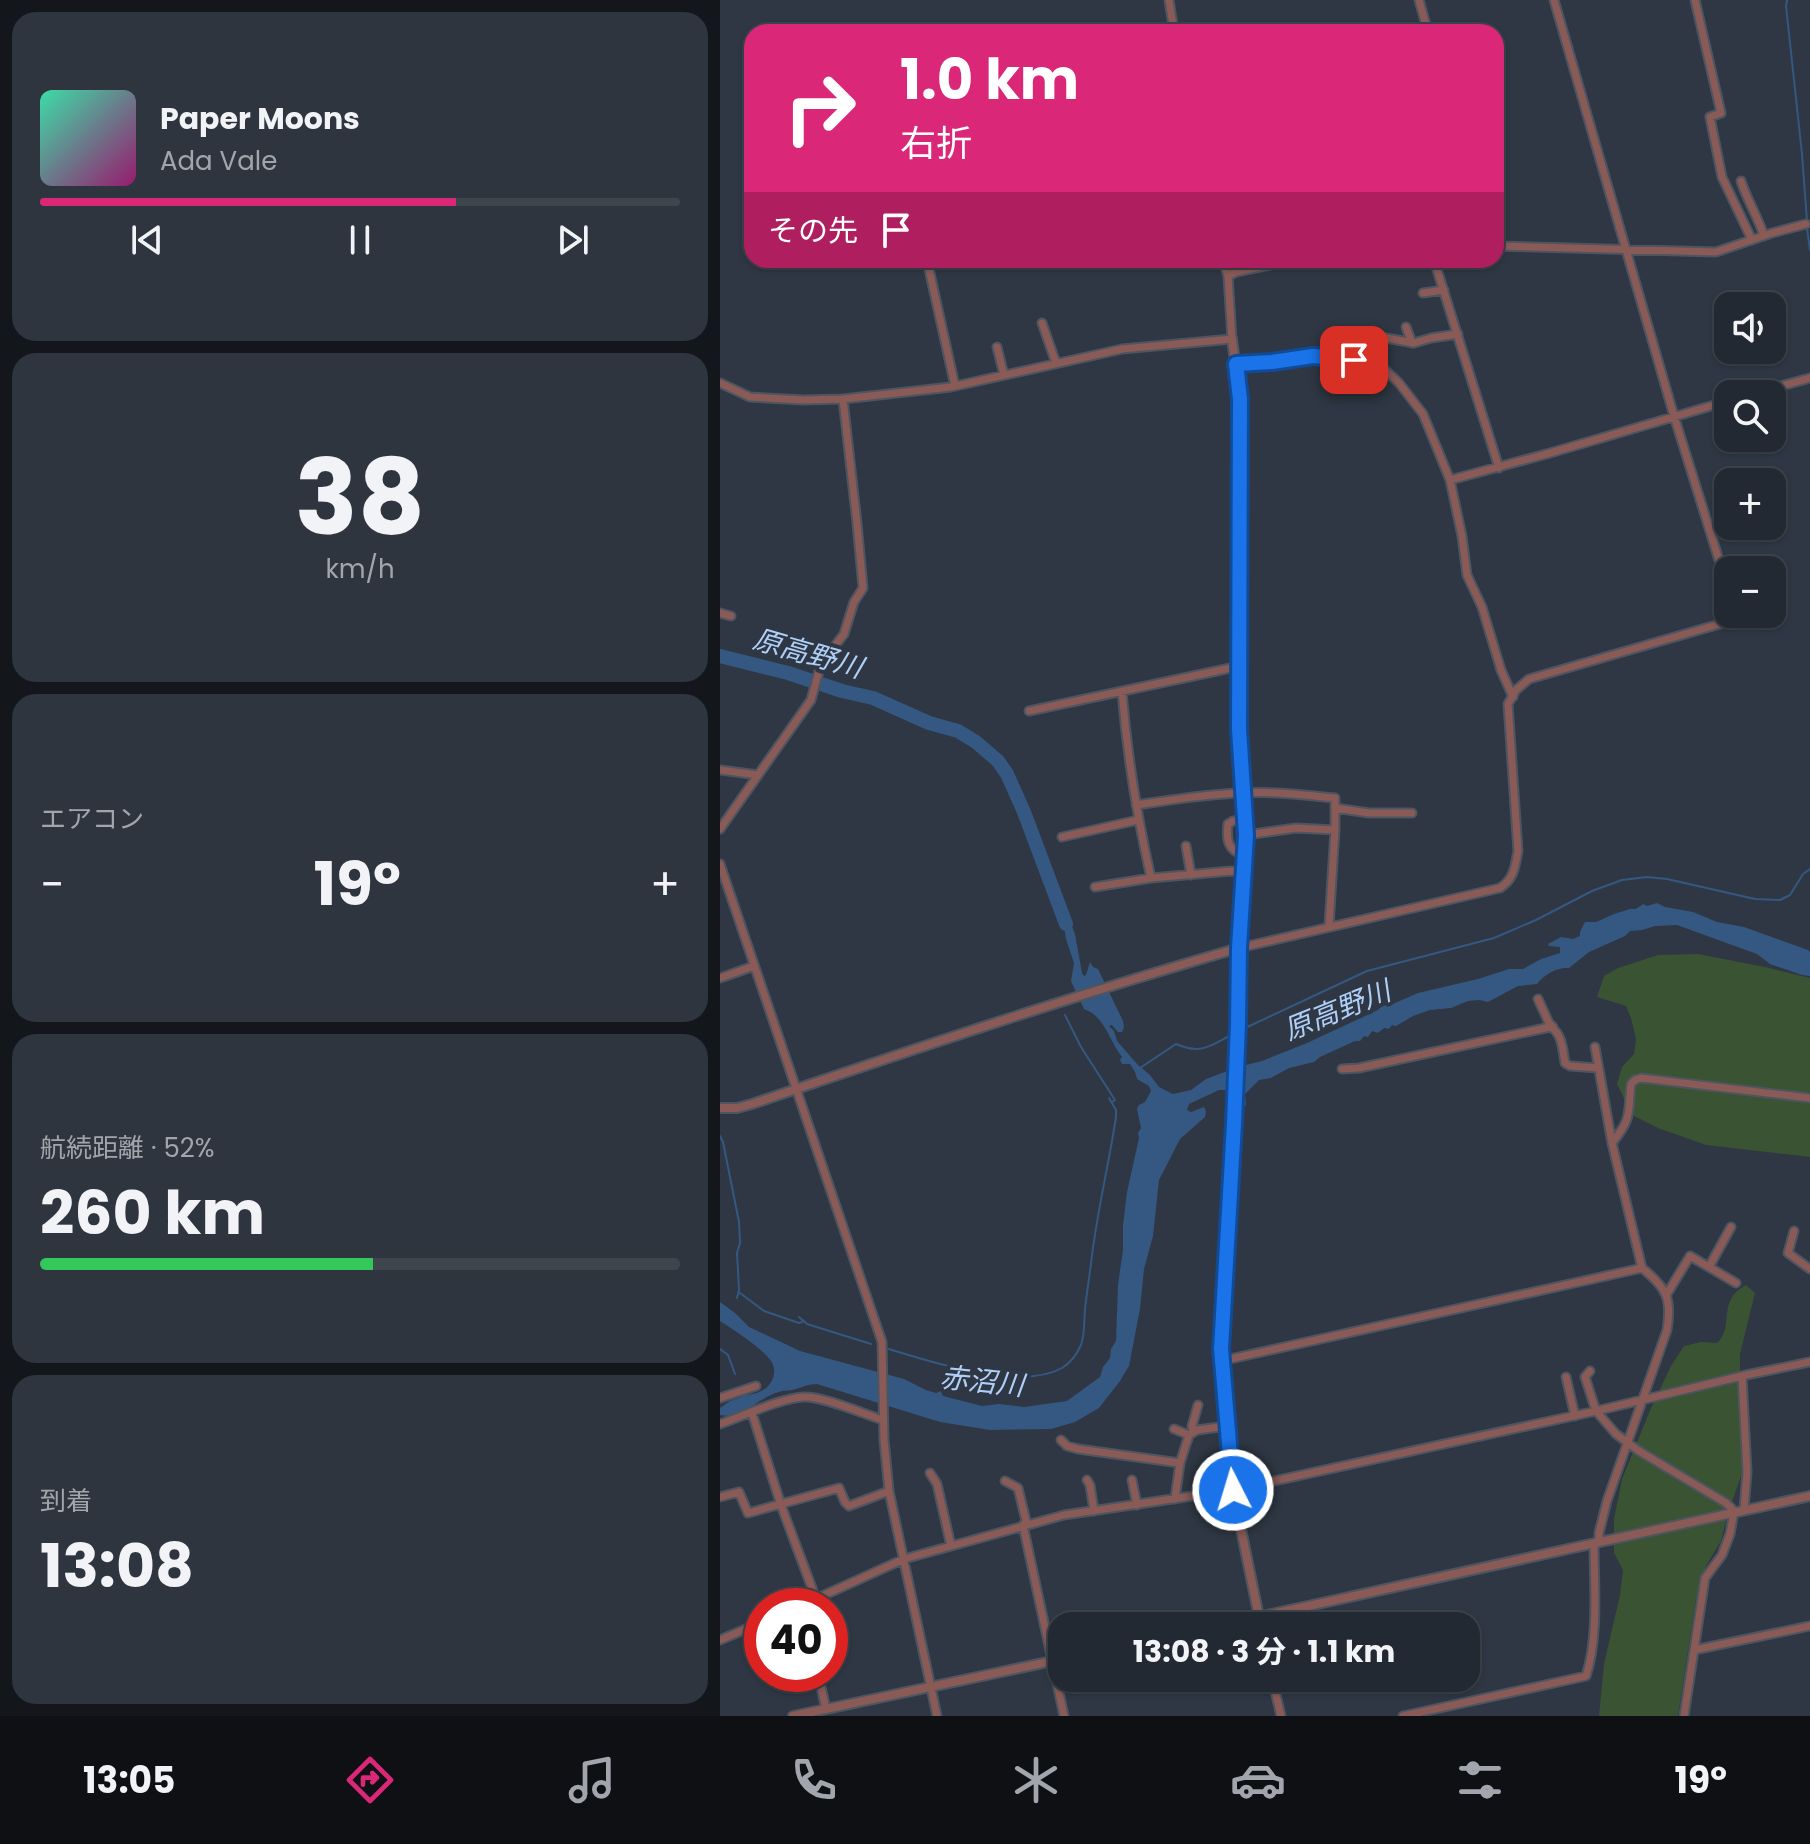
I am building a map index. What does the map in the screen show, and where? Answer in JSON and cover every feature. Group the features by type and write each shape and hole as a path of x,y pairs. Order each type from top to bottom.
{"street":[{"path":"1169,0 1173,24"},
{"path":"1419,0 1426,24"},
{"path":"1554,0 1718,556"},
{"path":"1695,0 1721,113 1710,117 1722,177 1752,240"},
{"path":"1741,181 1764,236"},
{"path":"1504,246 1716,252 1806,224"},
{"path":"929,268 955,386"},
{"path":"1226,268 1240,414 1239,729 1246,835 1221,1361 1233,1490 1258,1612"},
{"path":"1228,276 1256,268"},
{"path":"1437,268 1499,468"},
{"path":"1423,293 1444,290"},
{"path":"1042,323 1056,363"},
{"path":"1406,327 1412,343"},
{"path":"1375,336 1418,343 1458,334"},
{"path":"720,383 750,397 843,399 955,386 1122,349 1232,339"},
{"path":"997,347 1004,375"},
{"path":"1236,364 1313,356 1364,359 1379,364 1399,383 1423,414 1450,480 1467,575 1482,607 1501,670 1513,697"},
{"path":"1786,385 1810,378"},
{"path":"720,829 811,700 821,664 844,634 854,602 863,588 843,399"},
{"path":"1450,480 1714,405"},
{"path":"720,613 731,616"},
{"path":"720,1108 744,1106 948,1037 1239,948 1500,888 1508,883 1513,874 1518,851 1508,704 1516,690 1529,679 1714,626"},
{"path":"1029,711 1240,666"},
{"path":"1122,691 1138,820 1151,878"},
{"path":"720,770 758,775"},
{"path":"1136,805 1214,794 1278,792 1335,798 1329,926"},
{"path":"1335,808 1369,813 1412,813"},
{"path":"1062,837 1138,820"},
{"path":"1245,820 1228,824 1227,840 1234,851 1245,856"},
{"path":"1246,835 1296,828 1335,830"},
{"path":"1186,846 1191,875"},
{"path":"720,864 879,1333 883,1360 885,1465 937,1716"},
{"path":"1095,887 1151,878 1244,872"},
{"path":"720,903 732,901"},
{"path":"720,978 754,966"},
{"path":"1538,999 1549,1023 1558,1033 1565,1063 1598,1068"},
{"path":"1342,1069 1554,1028"},
{"path":"1403,1716 1586,1676 1594,1616 1599,1533 1667,1330 1669,1304 1667,1294 1642,1268 1612,1143 1595,1047"},
{"path":"1612,1143 1621,1134 1627,1120 1631,1084 1641,1078 1810,1098"},
{"path":"1709,1267 1731,1227"},
{"path":"1794,1231 1788,1253 1810,1269"},
{"path":"1667,1294 1690,1256 1736,1283"},
{"path":"1221,1361 1642,1268"},
{"path":"840,1588 904,1559 1064,1515 1233,1490 1810,1362"},
{"path":"1590,1371 1585,1377 1596,1411 1627,1443 1739,1510"},
{"path":"1684,1716 1705,1578 1722,1555 1739,1510 1747,1472 1742,1376"},
{"path":"1566,1377 1575,1416"},
{"path":"720,1398 756,1386"},
{"path":"720,1424 804,1397 883,1420"},
{"path":"1175,1499 1180,1463 1198,1405"},
{"path":"752,1413 812,1588"},
{"path":"1174,1429 1191,1433 1227,1426"},
{"path":"1061,1440 1067,1446 1078,1449 1180,1463"},
{"path":"930,1473 937,1484 951,1546"},
{"path":"1087,1480 1094,1511"},
{"path":"1132,1480 1137,1505"},
{"path":"1005,1481 1018,1488 1048,1622"},
{"path":"720,1497 739,1492 748,1513 839,1488 849,1506 889,1491"},
{"path":"1302,1612 1597,1542 1810,1496"},
{"path":"1694,1650 1810,1626"},
{"path":"720,1640 744,1630"},
{"path":"793,1716 1048,1662"},
{"path":"822,1692 826,1709"},
{"path":"1061,1692 1064,1716"},
{"path":"1275,1692 1281,1716"}],"green space":[{"path":"1698,954 1810,978 1810,1157 1706,1145 1632,1115 1617,1084 1622,1067 1634,1054 1636,1039 1626,1006 1597,997 1604,976 1658,955"},
{"path":"1746,1285 1755,1293 1740,1354 1740,1428 1745,1465 1721,1541 1706,1566 1696,1600 1678,1716 1599,1716 1604,1664 1623,1570 1614,1553 1614,1519 1622,1479 1671,1366 1684,1346 1701,1342 1717,1343 1725,1329 1731,1298"}],"water":[{"path":"1054,899 1070,921 1075,934 1082,973 1086,975 1090,962 1098,969 1123,1021 1122,1032 1109,1026 1117,1041 1159,1087 1173,1094 1191,1090 1206,1079 1307,1043 1382,1006 1418,993 1509,969 1523,969 1560,953 1560,947 1548,944 1561,937 1573,939 1580,936 1585,922 1596,922 1643,904 1657,903 1693,912 1808,950 1810,976 1770,964 1757,954 1677,925 1630,931 1589,952 1569,968 1543,977 1537,984 1518,986 1488,1002 1468,1001 1451,1008 1430,1010 1378,1033 1372,1031 1368,1037 1364,1036 1360,1041 1314,1062 1259,1080 1245,1094 1246,1105 1238,1108 1226,1090 1219,1090 1189,1104 1187,1110 1191,1112 1204,1107 1205,1117 1180,1139 1159,1180 1153,1236 1144,1269 1129,1366 1099,1408 1075,1422 1051,1429 990,1430 940,1422 817,1384 782,1391 736,1414 720,1415 720,1408 730,1401 766,1388 773,1379 774,1370 771,1361 761,1351 720,1321 720,1302 749,1327 800,1351 904,1379 926,1390 941,1391 943,1396 982,1406 999,1404 1024,1407 1067,1401 1100,1377 1116,1341 1123,1225 1141,1128 1137,1109 1151,1091 1149,1086 1137,1079 1130,1064 1122,1064 1122,1057 1102,1023 1084,1009 1071,981 1074,963"}],"waterway":[{"path":"1787,0 1807,221"},
{"path":"1807,228 1810,250"},
{"name":"原高野川","path":"720,656 873,698 929,723 958,731 976,742 998,761 1007,774 1066,924"},
{"path":"1243,1029 1367,971 1494,938 1622,880 1647,877 1667,879 1755,899 1780,900 1790,895 1803,874 1810,869"},
{"path":"1065,1015 1081,1047 1115,1100 1112,1102"},
{"path":"1140,1068 1176,1044 1199,1049 1233,1034"},
{"name":"赤沼川","path":"889,1349 951,1367 1000,1376 1045,1374 1062,1368 1070,1361 1083,1336 1094,1237 1116,1117 1116,1110 1109,1098"},
{"path":"720,1136 739,1222 737,1298"},
{"path":"740,1293 764,1311 802,1322"},
{"path":"799,1317 807,1324 871,1344"},
{"path":"720,1349 728,1355 735,1374"}],"route":[{"path":"1233,1490 1221,1349 1246,835 1239,729 1240,399 1236,364 1313,356 1354,360"}]}
